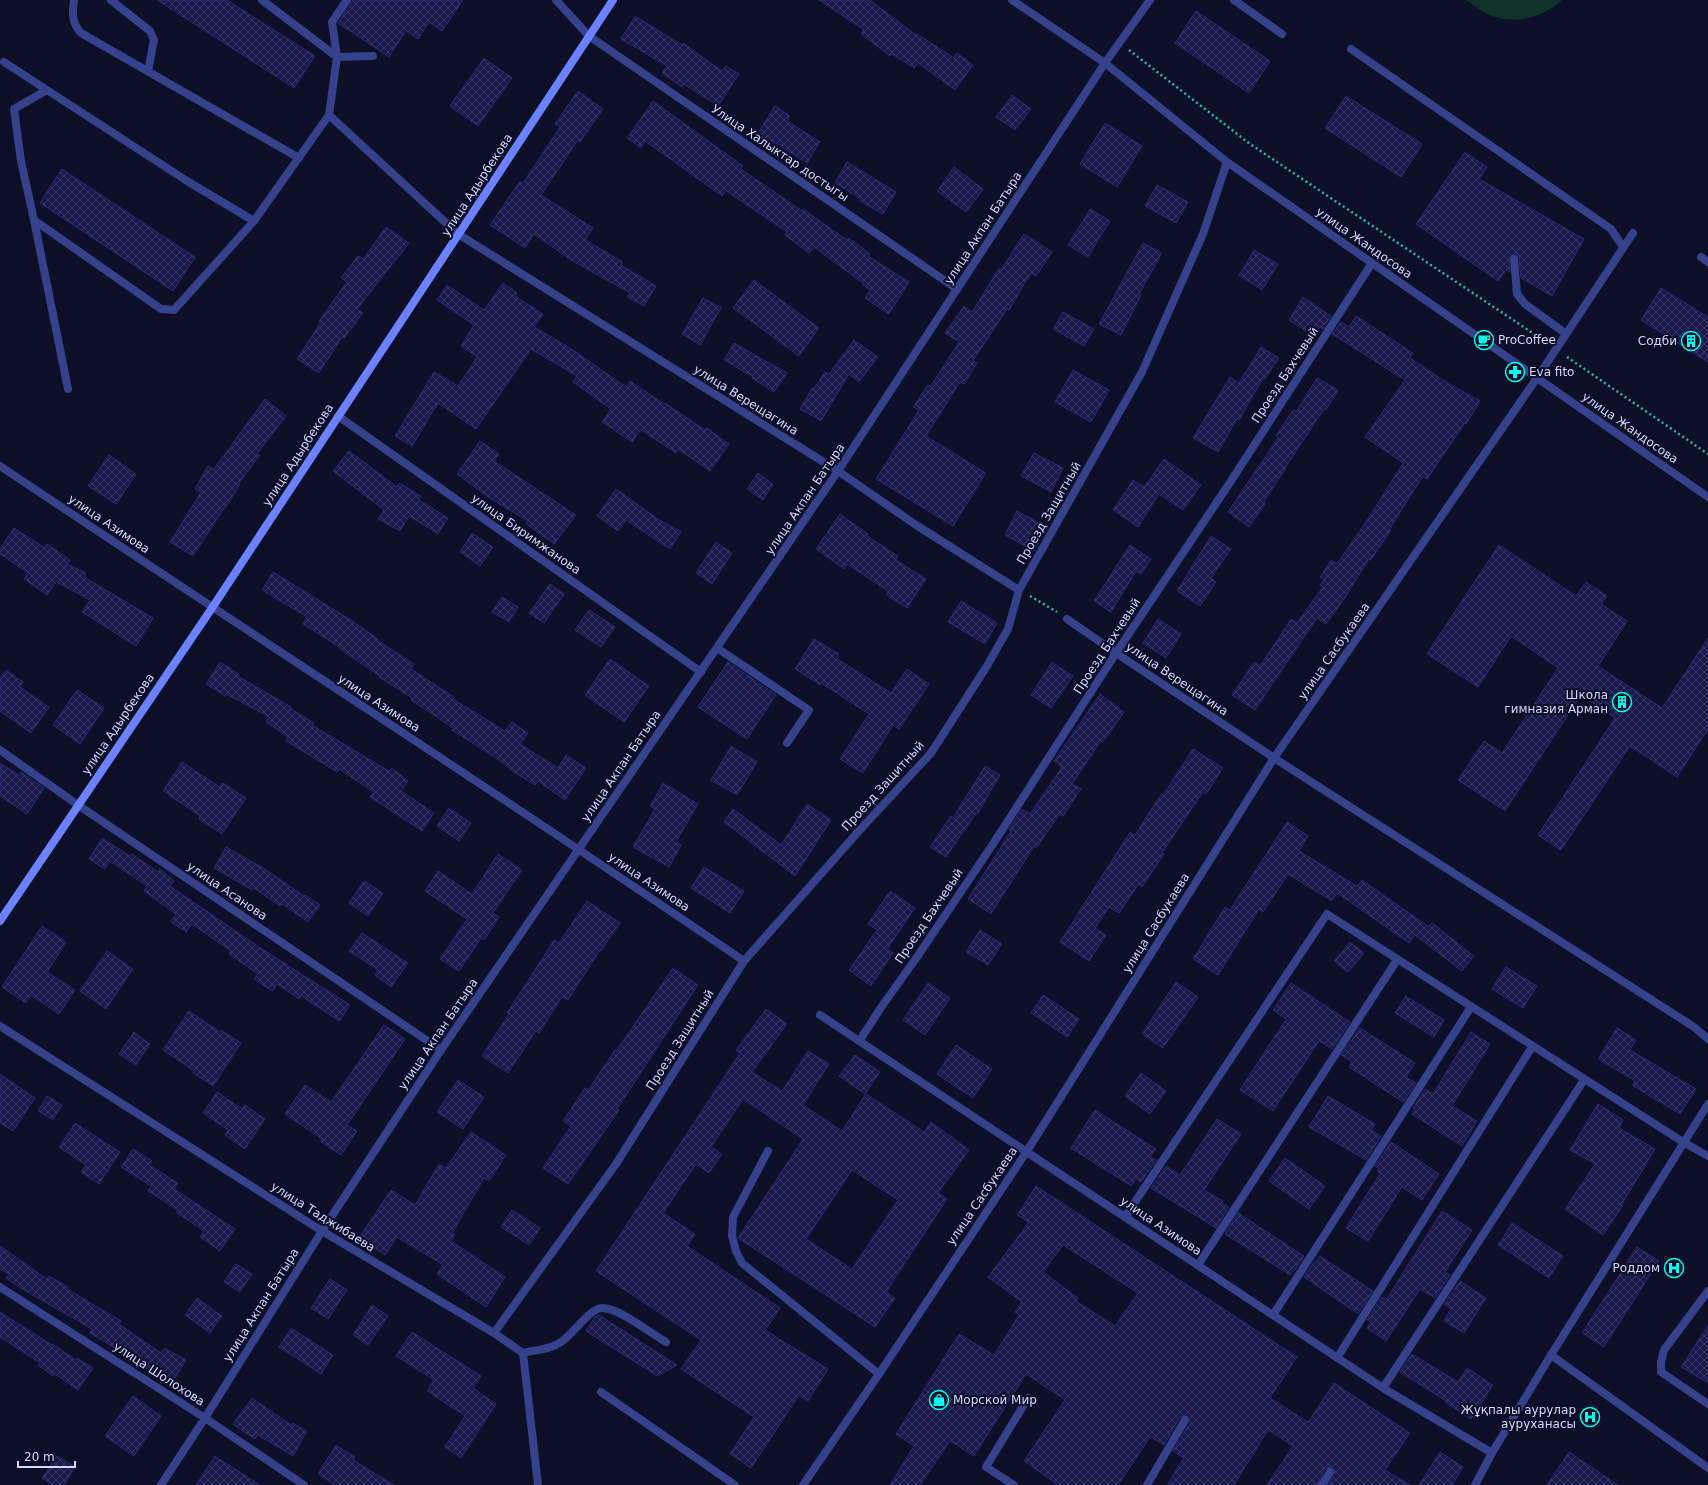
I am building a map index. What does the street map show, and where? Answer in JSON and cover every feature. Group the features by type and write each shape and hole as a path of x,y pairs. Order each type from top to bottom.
{"main road":[{"name":"улица Адырбекова","path":"0,921 212,608 613,0"}],"street":[{"path":"74,0 72,11 75,26 81,33 299,158"},
{"path":"111,0 150,30 154,40 148,71"},
{"path":"262,0 337,57 373,56"},
{"path":"34,220 161,309 174,310 254,221 328,115 337,57 332,22 347,0"},
{"name":"Улица Халыктар достыгы","path":"556,0 588,36 957,290"},
{"name":"улица Жандосова","path":"1012,0 1105,63 1227,162 1708,497"},
{"name":"улица Акпан Батыра","path":"161,1485 205,1418 322,1231 441,1050 838,471 1105,63 1150,0"},
{"path":"1234,0 1282,34"},
{"path":"1351,49 1611,229 1623,247"},
{"path":"4,62 187,181 254,221"},
{"path":"47,90 14,109 21,161 68,389"},
{"name":"улица Верещагина","path":"328,115 458,234 838,471 916,525 1019,590"},
{"name":"Проезд Защитный","path":"494,1333 616,1164 744,961 858,832 931,754 987,666 1008,629 1019,590 1142,372 1202,234 1227,162"},
{"name":"улица Сасбукаева","path":"803,1485 879,1374 1027,1151 1274,758 1556,349 1565,333 1633,233"},
{"path":"1514,260 1517,294 1525,304 1565,333"},
{"name":"Проезд Бахчевый","path":"860,1040 993,844 1116,653 1229,484 1372,263"},
{"name":"улица Биримжанова","path":"338,416 701,672"},
{"name":"улица Азимова","path":"0,466 212,608 579,849 744,961"},
{"name":"улица Верещагина","path":"1067,619 1274,758 1694,1027 1708,1039"},
{"path":"717,648 809,710 787,743"},
{"name":"улица Асанова","path":"0,750 78,805 441,1050"},
{"path":"1125,1217 1327,914 1532,1047 1683,1142 1708,1156"},
{"path":"1198,1265 1397,960"},
{"path":"1273,1315 1471,1007"},
{"name":"улица Азимова","path":"820,1015 860,1040 1383,1388 1492,1453"},
{"name":"улица Таджибаева","path":"0,1026 322,1231 494,1333 522,1353"},
{"path":"1337,1358 1532,1047"},
{"path":"1383,1388 1584,1080"},
{"path":"1475,1485 1492,1453 1551,1355 1708,1104"},
{"path":"768,1151 733,1217 732,1236 736,1251 742,1263 879,1374"},
{"name":"улица Шолохова","path":"0,1287 205,1418 304,1485"},
{"path":"1708,1291 1664,1350 1661,1362 1661,1372 1708,1404"},
{"path":"538,1485 522,1353 548,1348 562,1342 595,1309 603,1308 617,1312 666,1342"},
{"path":"1551,1355 1708,1468"},
{"path":"601,1392 735,1485"},
{"path":"1014,1485 986,1467 1028,1398"},
{"path":"1147,1485 1185,1420"},
{"path":"1322,1485 1330,1472"}],"path":[{"path":"1119,43 1250,144 1556,349 1708,454"},
{"path":"1033,598 1051,608"}],"green space":[{"path":"1466,0 1562,0 1554,7 1536,16 1507,19 1487,14"}],"building":[{"path":"157,0 227,0 315,56 294,88"},
{"path":"353,0 463,0 442,31 429,22 418,39 406,31 389,57 338,23"},
{"path":"819,0 870,0 916,35 917,34 954,58 957,53 973,65 955,90 918,63 914,68 892,54 890,56 861,34 864,30"},
{"path":"1196,11 1270,61 1249,93 1175,43"},
{"path":"635,16 682,45 683,43 722,71 726,66 739,74 718,106 684,84 682,87 662,73 667,66 621,39"},
{"path":"484,58 512,78 478,126 450,106"},
{"path":"578,91 603,109 580,142 578,140 541,195 593,228 585,240 623,262 621,265 656,286 644,306 627,297 630,293 571,260 534,234 525,248 490,225 520,181 523,183 560,127 555,124"},
{"path":"1012,95 1031,109 1015,130 996,117"},
{"path":"1346,96 1422,144 1401,177 1325,128"},
{"path":"653,101 743,166 741,169 802,211 803,209 847,240 849,238 870,254 868,256 909,282 889,314 865,298 870,290 863,285 864,284 814,247 809,253 785,235 787,232 726,191 722,196 645,141 641,148 627,138"},
{"path":"775,106 790,116 787,121 820,142 807,163 774,142 773,144 757,134"},
{"path":"1105,123 1142,146 1117,187 1080,164"},
{"path":"1465,152 1487,167 1479,179 1584,239 1552,296 1521,278 1517,254 1509,256 1510,272 1506,270 1498,281 1416,224"},
{"path":"847,162 896,192 883,214 860,201 861,199 835,183"},
{"path":"954,167 983,189 966,212 937,191"},
{"path":"62,169 195,257 173,291 40,203"},
{"path":"1157,185 1188,202 1176,223 1145,206"},
{"path":"1090,209 1110,221 1088,257 1068,245"},
{"path":"386,227 409,243 357,309 363,313 344,338 342,337 319,373 297,359 321,322 319,321 347,282 341,278 358,256 363,259"},
{"path":"1024,234 1052,252 1036,276 1031,273 1009,310 1007,309 973,361 977,363 964,384 960,382 926,436 986,473 953,526 876,479 919,410 913,407 928,385 931,386 959,342 945,333 964,306 972,312 999,268 1001,270"},
{"path":"1143,243 1162,253 1139,294 1141,295 1121,335 1099,324"},
{"path":"1254,250 1278,264 1262,290 1239,275"},
{"path":"754,280 819,328 799,356 733,308"},
{"path":"503,283 517,293 515,296 543,314 534,327 567,346 626,387 630,381 705,430 707,428 729,444 710,471 678,449 676,453 641,430 632,442 602,422 611,409 573,382 577,376 531,349 476,429 438,403 412,446 395,436 434,372 458,386 477,357 461,346 474,325 437,300 447,285 484,310"},
{"name":"Содби","path":"1661,288 1708,317 1708,362 1641,320"},
{"path":"1303,297 1331,316 1323,329 1320,327 1314,336 1289,320"},
{"path":"703,298 721,308 700,345 682,334"},
{"path":"1063,312 1094,329 1084,346 1053,329"},
{"path":"1356,316 1413,353 1410,358 1449,384 1480,401 1466,424 1465,423 1427,479 1423,476 1389,530 1391,530 1371,560 1369,559 1342,602 1326,624 1317,618 1255,710 1232,695 1254,662 1260,666 1291,619 1297,623 1323,587 1320,585 1324,579 1320,577 1331,560 1337,564 1370,516 1403,463 1365,437 1405,380 1332,334 1341,322 1349,327"},
{"path":"854,340 878,357 859,382 849,374 821,421 800,409 812,388 814,389 825,372 829,374"},
{"path":"734,343 787,373 774,392 752,378 753,377 724,360"},
{"path":"1261,347 1279,358 1265,379 1263,378 1239,420 1237,419 1218,452 1193,438 1230,377 1239,383"},
{"path":"1073,370 1109,390 1091,422 1055,402"},
{"path":"1317,378 1338,390 1326,410 1324,409 1285,468 1263,503 1265,504 1249,527 1228,512 1278,438 1276,436 1293,410 1296,412"},
{"path":"265,399 286,416 257,454 260,455 238,484 240,484 226,507 193,556 170,542 201,492 195,489 208,466 214,469"},
{"path":"480,441 499,454 494,461 576,515 554,544 526,524 528,521 491,499 457,474"},
{"path":"349,451 397,487 399,483 421,496 419,500 448,518 438,534 409,516 400,531 378,519 384,510 333,471"},
{"path":"1034,453 1063,468 1051,492 1021,476"},
{"path":"109,455 136,474 116,504 88,486"},
{"path":"1164,459 1201,485 1183,510 1159,494 1138,527 1113,510 1133,480 1144,487"},
{"path":"758,473 773,484 763,500 747,489"},
{"path":"616,489 658,519 681,532 670,549 626,520 618,531 597,516"},
{"path":"1017,511 1047,527 1034,551 1005,535"},
{"path":"840,514 868,534 867,536 898,556 896,560 926,579 907,608 886,595 888,591 847,564 844,569 816,549"},
{"path":"14,528 45,548 47,544 70,560 67,564 86,573 84,577 153,618 136,646 82,612 90,600 56,582 47,595 24,579 28,573 0,554 0,549"},
{"path":"472,533 493,547 480,566 460,552"},
{"path":"1211,536 1231,549 1211,578 1216,582 1200,606 1177,591"},
{"path":"716,542 732,553 712,584 696,573"},
{"path":"1130,545 1151,559 1141,574 1136,571 1111,612 1094,601"},
{"name":"Школа гимназия Арман","path":"1499,545 1576,596 1586,582 1607,596 1601,604 1627,621 1598,666 1662,708 1708,638 1708,729 1677,777 1630,746 1561,850 1538,835 1615,718 1581,695 1505,811 1458,780 1484,741 1502,753 1558,668 1511,636 1478,687 1427,654"},
{"path":"273,572 351,620 378,639 377,640 414,664 411,669 454,697 453,699 505,731 512,722 528,733 520,744 558,768 566,755 586,768 565,800 538,781 535,785 509,769 510,768 490,754 452,730 453,728 411,700 412,698 379,677 380,676 340,649 341,648 303,624 307,617 262,590"},
{"path":"550,584 564,594 544,623 529,613"},
{"path":"502,597 518,607 509,622 492,612"},
{"path":"961,601 997,623 985,644 948,622"},
{"path":"589,610 615,627 601,647 575,630"},
{"path":"1158,619 1181,634 1166,658 1143,643"},
{"path":"814,639 839,654 836,658 891,693 907,669 929,684 899,729 893,725 863,773 840,759 869,714 821,683 820,685 795,669"},
{"path":"610,659 649,686 624,722 585,695"},
{"path":"220,662 239,674 238,676 291,707 290,708 314,723 312,725 389,771 392,768 408,781 401,791 434,813 422,831 370,797 374,792 339,769 337,772 286,741 288,737 266,722 269,717 226,694 225,696 206,684"},
{"path":"728,662 776,695 747,739 698,707"},
{"path":"1052,662 1073,676 1051,708 1031,695"},
{"path":"6,670 23,682 20,687 49,707 31,733 0,711 0,678"},
{"path":"77,690 104,708 80,744 53,725"},
{"path":"1100,694 1124,712 1103,742 1101,741 1072,784 1081,789 1063,816 1060,814 1036,848 1034,846 991,914 968,899 1011,831 1009,829 1022,809 1030,814 1062,767 1054,761"},
{"path":"731,746 757,762 737,795 711,780"},
{"path":"1193,749 1223,768 1206,794 1203,792 1162,853 1164,854 1142,887 1139,884 1119,913 1109,907 1095,928 1106,935 1089,961 1060,942 1130,832 1135,835 1161,794 1163,795"},
{"path":"182,762 220,787 223,783 246,798 222,834 199,819 200,816 163,791"},
{"path":"0,763 19,775 21,772 44,788 27,814 0,796"},
{"path":"985,766 1000,775 978,813 977,812 946,857 930,847 951,816 953,818"},
{"path":"663,783 698,804 676,842 681,845 669,867 633,847 655,809 650,806"},
{"path":"807,804 831,820 795,876 724,822 733,809 781,845"},
{"path":"449,808 471,823 459,841 437,826"},
{"path":"1287,822 1308,836 1299,851 1357,886 1362,880 1429,927 1432,923 1474,956 1462,971 1415,935 1409,943 1337,893 1332,901 1288,874 1263,912 1259,909 1218,975 1193,959 1225,907 1230,910"},
{"path":"102,838 130,856 132,854 158,872 160,869 174,881 170,886 259,947 350,1005 339,1021 301,996 299,999 277,984 272,991 254,979 258,974 229,954 231,951 192,924 186,932 171,922 176,914 144,891 147,886 110,861 105,869 89,859"},
{"path":"226,847 265,869 304,896 305,895 320,905 308,922 282,904 280,906 254,888 252,890 214,868"},
{"path":"498,854 522,870 493,913 499,917 484,940 481,938 459,971 440,959 467,919 425,891 438,871 472,894"},
{"path":"704,867 744,891 730,913 691,888"},
{"path":"364,881 383,893 368,916 349,903"},
{"path":"890,891 915,908 887,949 893,953 871,986 849,970 877,930 868,924"},
{"path":"587,901 620,923 601,951 600,950 568,1000 562,997 539,1033 536,1031 508,1073 482,1056 509,1014 507,1013 554,940 559,943"},
{"path":"42,926 66,942 47,972 75,990 59,1014 31,995 26,1003 2,987"},
{"path":"980,930 1002,944 988,965 966,952"},
{"path":"362,933 408,963 391,987 375,975 378,970 349,951"},
{"path":"1350,942 1364,953 1348,972 1334,961"},
{"path":"107,951 133,969 106,1009 80,991"},
{"path":"1506,967 1537,986 1523,1008 1492,989"},
{"path":"673,968 698,985 617,1109 619,1110 568,1184 543,1168 571,1126 563,1121 585,1088 588,1090"},
{"path":"1176,982 1198,997 1163,1048 1142,1034"},
{"path":"928,983 950,998 925,1035 903,1020"},
{"path":"1291,983 1350,1022 1332,1049 1319,1041 1273,1111 1240,1090 1286,1019 1273,1010"},
{"path":"1043,995 1079,1019 1067,1037 1031,1013"},
{"path":"1406,996 1444,1020 1434,1037 1395,1013"},
{"path":"766,1009 787,1024 752,1072 782,1091 808,1051 829,1064 803,1105 842,1131 866,1094 924,1132 931,1122 969,1150 938,1193 947,1199 886,1292 895,1298 875,1327 738,1238 803,1139 743,1099 711,1147 722,1154 709,1173 696,1164 663,1213 695,1234 687,1246 780,1308 765,1330 828,1369 808,1401 799,1395 751,1468 730,1454 754,1417 681,1369 701,1340 596,1271 740,1053 736,1050","holes":["852,1170 898,1200 852,1269 806,1239"]},
{"path":"189,1011 220,1032 221,1030 241,1043 213,1086 163,1050"},
{"path":"384,1025 405,1039 347,1125 357,1131 341,1155 321,1142 322,1139 285,1114 305,1085 331,1102"},
{"path":"1360,1028 1415,1063 1406,1077 1416,1083 1403,1102 1349,1067 1352,1062 1341,1055"},
{"path":"1617,1028 1636,1040 1630,1050 1696,1089 1680,1114 1633,1086 1635,1081 1598,1059"},
{"path":"134,1032 150,1044 136,1065 119,1054"},
{"path":"1471,1032 1490,1044 1452,1106 1477,1121 1462,1146 1412,1114 1415,1109 1413,1108 1425,1089 1433,1094"},
{"path":"956,1045 992,1069 973,1098 937,1074"},
{"path":"855,1055 880,1072 865,1094 839,1076"},
{"path":"1141,1073 1166,1091 1150,1114 1125,1096"},
{"path":"0,1074 35,1098 13,1131 0,1123"},
{"path":"458,1080 484,1097 463,1129 437,1112"},
{"path":"217,1092 242,1109 245,1105 265,1119 245,1149 225,1135 228,1130 203,1113"},
{"path":"47,1096 62,1105 53,1120 38,1111"},
{"path":"1328,1096 1375,1124 1371,1130 1381,1136 1366,1160 1309,1127"},
{"path":"1598,1104 1623,1120 1619,1128 1655,1149 1622,1204 1623,1205 1603,1235 1565,1209 1595,1164 1570,1150"},
{"path":"1095,1110 1156,1149 1150,1157 1156,1160 1141,1182 1136,1179 1131,1186 1071,1148"},
{"path":"1217,1119 1241,1134 1204,1190 1223,1201 1222,1203 1229,1207 1216,1228 1151,1188 1166,1166 1180,1175"},
{"path":"75,1123 120,1152 99,1184 81,1172 86,1165 59,1147"},
{"path":"471,1132 506,1155 489,1181 484,1178 452,1233 455,1235 451,1241 505,1277 486,1307 437,1274 443,1265 397,1237 385,1255 359,1238 391,1190 415,1205 439,1164 446,1168"},
{"path":"1391,1142 1439,1174 1422,1200 1402,1187 1368,1241 1346,1228 1380,1173 1377,1171 1379,1168 1375,1166"},
{"path":"133,1149 152,1161 149,1165 178,1183 174,1189 235,1229 220,1251 200,1237 204,1231 176,1212 178,1210 148,1191 151,1186 121,1167"},
{"path":"1285,1158 1325,1186 1309,1209 1269,1181"},
{"path":"1036,1186 1297,1357 1270,1398 1308,1422 1334,1383 1410,1433 1385,1470 1410,1485 1328,1485 1335,1473 1333,1468 1330,1467 1325,1469 1317,1485 1267,1485 1293,1446 1268,1430 1234,1485 1167,1485 1184,1458 1173,1451 1190,1422 1190,1418 1185,1415 1180,1417 1164,1445 1150,1437 1118,1485 1058,1485 1024,1461 1065,1400 1026,1374 974,1456 950,1441 920,1485 890,1485 914,1446 896,1434 959,1334 994,1355 1019,1315 1015,1312 1022,1302 988,1277 1029,1222 1017,1215","holes":["1063,1245 1138,1293 1115,1326 1076,1301 1078,1298 1043,1272"]},
{"path":"512,1210 540,1228 529,1245 501,1227"},
{"path":"1442,1211 1472,1230 1445,1272 1450,1275 1435,1298 1420,1289 1386,1341 1367,1328 1371,1322 1367,1320 1382,1297 1386,1300"},
{"path":"1238,1213 1304,1256 1290,1275 1225,1234"},
{"path":"1512,1223 1563,1256 1549,1278 1498,1245"},
{"path":"0,1246 47,1279 49,1276 68,1287 67,1289 121,1321 119,1324 161,1353 165,1348 186,1360 172,1383 138,1363 136,1365 119,1353 120,1351 90,1333 92,1329 6,1278 9,1274 0,1269"},
{"path":"1637,1247 1659,1261 1604,1347 1582,1333"},
{"path":"1320,1256 1373,1291 1358,1314 1304,1277"},
{"path":"236,1264 252,1274 240,1292 224,1282"},
{"path":"330,1279 347,1290 328,1319 311,1308"},
{"path":"1460,1281 1486,1298 1464,1333 1444,1321 1451,1309 1444,1304"},
{"path":"197,1298 222,1316 210,1333 185,1315"},
{"path":"372,1305 388,1316 368,1345 353,1335"},
{"path":"0,1312 52,1345 53,1344 76,1360 77,1358 93,1368 78,1390 55,1374 53,1376 38,1365 40,1363 0,1337"},
{"path":"599,1315 677,1365 657,1376 586,1331 595,1317"},
{"path":"1708,1325 1708,1383 1681,1367"},
{"path":"291,1328 333,1355 321,1374 279,1347"},
{"path":"412,1332 481,1376 473,1388 496,1404 461,1458 445,1447 465,1416 427,1391 434,1380 396,1356"},
{"path":"1412,1354 1458,1382 1467,1368 1493,1385 1471,1419 1445,1402 1446,1401 1400,1372"},
{"path":"133,1396 161,1416 134,1456 105,1436"},
{"path":"252,1398 291,1425 292,1423 307,1431 293,1456 258,1435 255,1439 233,1424"},
{"path":"336,1445 355,1457 353,1460 394,1485 335,1485 318,1474"},
{"path":"1440,1452 1463,1467 1452,1485 1419,1485"},
{"path":"1569,1452 1618,1485 1547,1485"},
{"path":"57,1456 75,1467 64,1485 53,1485 42,1478"},
{"path":"215,1456 260,1485 196,1485"}],"place":[{"name":"ProCoffee","path":"1484,340"},
{"name":"Содби","path":"1691,341"},
{"name":"Eva fito","path":"1515,372"},
{"name":"Школа гимназия Арман","path":"1622,702"},
{"name":"Роддом","path":"1674,1268"},
{"name":"Морской Мир","path":"939,1400"},
{"name":"Жұқпалы аурулар ауруханасы","path":"1590,1417"}]}
